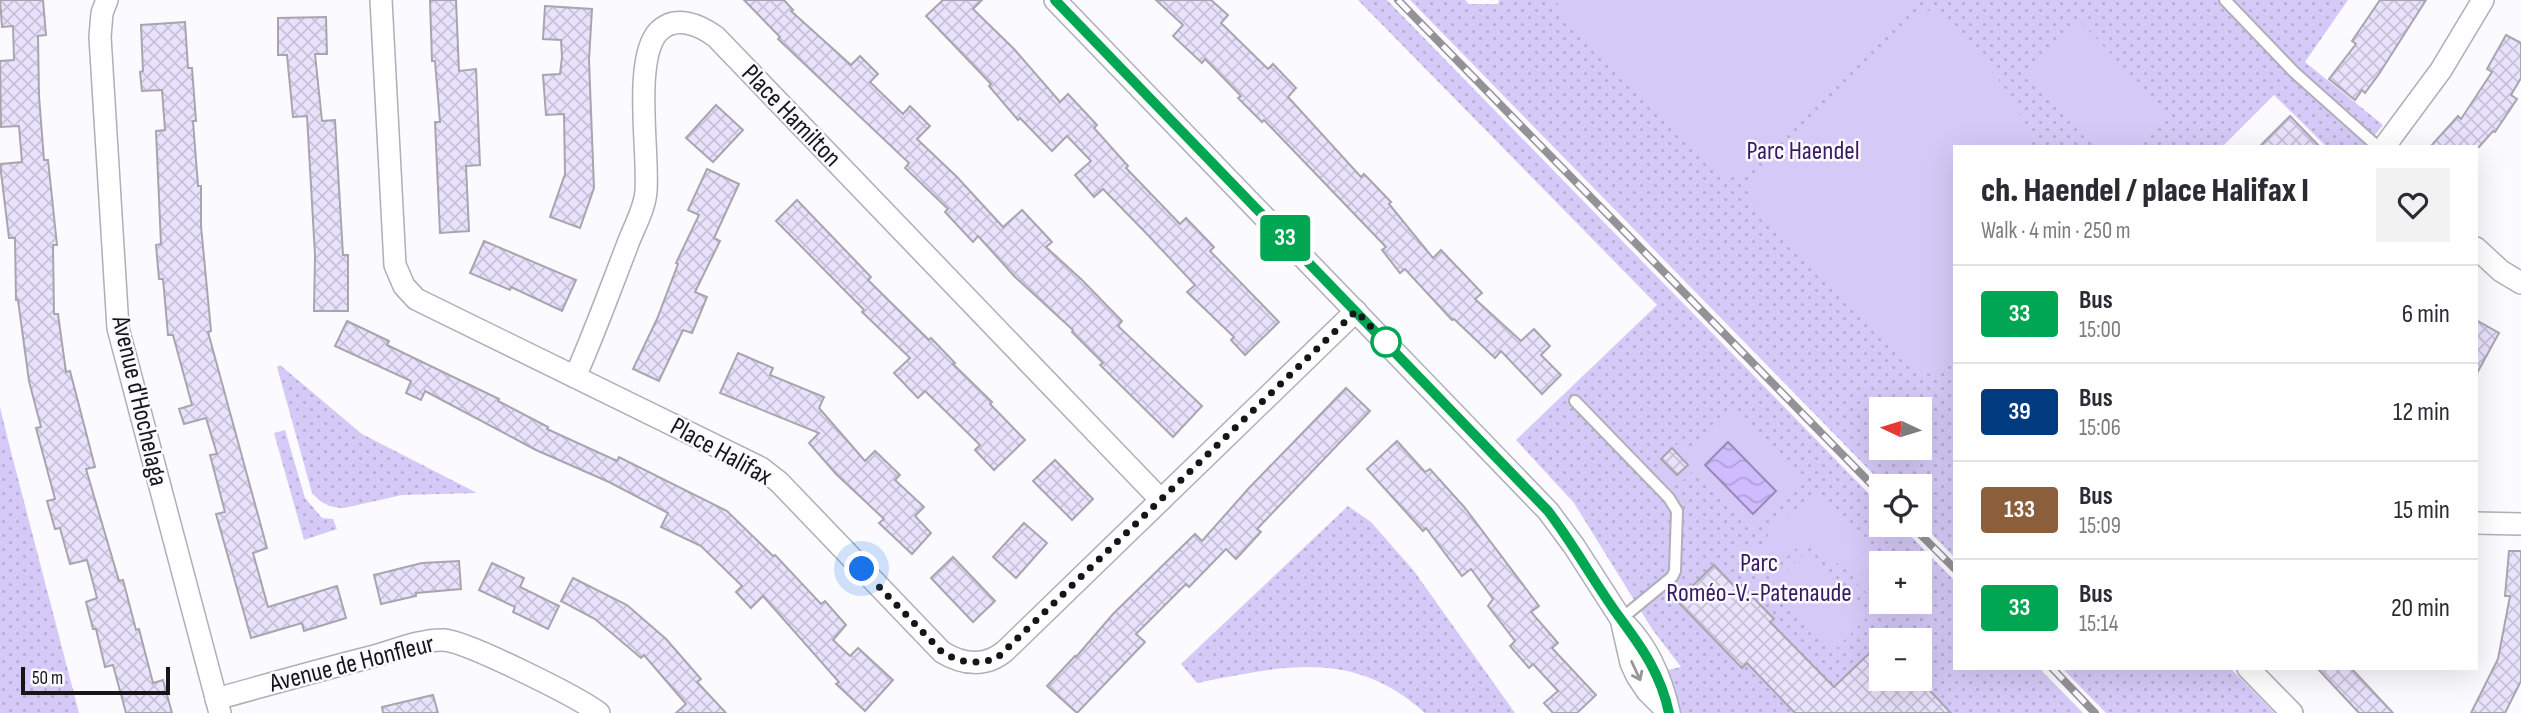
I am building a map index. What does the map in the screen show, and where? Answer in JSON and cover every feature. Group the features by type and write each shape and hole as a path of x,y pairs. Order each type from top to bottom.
{"street":[{"name":"Avenue d'Hochelaga","path":"107,0 102,13 100,37 118,328 218,706"},
{"name":"Place Halifax","path":"381,0 395,265 400,279 416,299 768,472 942,652 960,661 986,662 1005,651 1356,311"},
{"path":"1055,0 1548,511 1621,619 1637,676 1647,691 1669,713"},
{"path":"2385,145 2441,70 2483,0"},
{"name":"Place Hamilton","path":"575,377 646,196 645,73 648,51 658,32 665,27 680,22 689,23 716,37 1161,500"},
{"path":"2478,250 2501,271 2521,283"},
{"path":"2478,523 2521,524"},
{"name":"Avenue de Honfleur","path":"218,706 391,651 441,640 452,641 475,650 581,701 599,713"},
{"path":"2250,670 2292,713"}],"lane":[{"path":"2225,0 2294,72 2376,145"},
{"path":"1575,401 1669,498 1677,511 1675,571 1672,577 1621,619"}],"green space":[{"name":"Parc Roméo-V.-Patenaude","path":"1358,0 1387,0 1869,494 1869,537 1912,537 1926,551 1869,551 1869,614 1932,614 1932,558 1953,579 1953,670 2041,670 2083,713 1680,713 1672,700 1664,671 1681,667 1652,629 1574,503 1516,440 1657,305"},
{"name":"Parc Haendel","path":"1410,0 1465,0 1469,4 1498,4 1499,0 2348,0 2305,62 2383,125 2367,145 2325,145 2274,95 2224,145 1953,145 1953,556 1932,534 1932,474 1873,474"},
{"path":"1556,0 1915,0 1744,172 1729,178 1718,171 1561,12"},
{"path":"1930,11 1994,74 2017,107 2031,145 1953,145 1953,356 1938,370 1929,374 1912,366 1756,208 1750,195 1753,175 1918,12"},
{"path":"2081,22 2166,113 2132,145 2096,145 2028,72"},
{"path":"280,365 362,434 477,493 402,495 344,508 322,502 312,493 277,367"},
{"path":"0,407 9,444 79,713 0,713"},
{"path":"1734,412 1804,483 1753,533 1693,471 1682,481 1676,475 1669,482 1659,472 1667,465 1661,459 1677,444 1680,447 1685,441 1694,451"},
{"path":"285,430 305,498 322,518 333,519 337,529 304,540 274,433"},
{"path":"1819,496 1873,551 1869,551 1868,594 1859,586 1848,568 1827,560 1812,547 1798,547 1780,563 1787,571 1808,550 1869,611 1870,614 1834,651 1771,587 1784,573 1776,576 1762,575 1735,552 1742,544 1748,548 1760,545 1777,518 1810,504"},
{"path":"1348,506 1371,522 1414,571 1515,713 1425,713 1398,692 1371,678 1344,670 1288,668 1197,683 1181,664"},
{"path":"2064,670 2232,670 2275,713 2106,713"}],"water":[{"path":"1728,442 1776,491 1753,514 1705,465"}],"building":[{"path":"0,0 43,0 46,35 38,36 39,96 44,160 48,160 57,245 53,245 54,314 58,314 66,372 70,371 95,467 86,469 119,581 123,580 153,683 163,680 172,713 126,713 113,665 105,667 86,602 97,598 87,560 70,564 60,528 55,529 47,501 55,499 36,428 41,427 29,381 16,300 15,238 9,238 0,164 22,162 19,126 1,127 0,61 14,60 13,26 2,27"},
{"path":"430,0 456,0 459,71 476,69 480,165 466,166 469,231 440,233 435,122 440,122 435,61 432,61"},
{"path":"744,0 784,0 793,10 791,11 851,65 860,56 878,74 870,82 903,114 910,106 930,126 917,139 1003,227 1022,210 1052,242 1046,247 1122,321 1118,326 1202,406 1173,437 1100,365 1103,363 1073,330 1015,277 978,236 973,242 945,212 948,209 905,168 909,163 778,39 780,37"},
{"path":"943,0 982,0 973,9 1014,49 1060,102 1068,94 1097,125 1094,128 1128,166 1126,168 1180,224 1186,218 1214,247 1210,251 1279,322 1245,355 1231,340 1234,337 1187,292 1195,285 1145,232 1103,189 1094,197 1075,175 1091,161 1067,136 1052,151 1020,118 1018,120 989,86 991,84 926,16"},
{"path":"1156,0 1211,0 1228,15 1221,23 1268,69 1273,64 1296,88 1288,97 1361,177 1364,174 1391,202 1389,204 1433,258 1441,250 1482,293 1475,299 1521,341 1534,329 1550,346 1541,355 1561,375 1542,394 1501,351 1495,358 1452,320 1405,269 1400,273 1382,250 1386,247 1264,120 1262,122 1238,98 1241,96 1205,59 1202,63 1173,36 1183,25"},
{"path":"2380,0 2426,0 2379,74 2365,93 2362,90 2355,100 2329,79 2356,44 2352,41"},
{"path":"545,6 592,9 589,60 594,188 580,228 550,217 565,174 564,114 546,115 543,75 560,74 562,57 561,40 543,39"},
{"path":"326,17 327,54 315,54 322,121 335,120 343,255 348,255 348,311 314,311 315,255 307,116 293,117 287,55 278,55 278,18"},
{"path":"185,22 188,68 192,68 198,186 201,186 201,226 211,331 208,332 267,548 253,553 268,607 337,586 346,618 304,631 302,623 251,638 216,514 225,512 210,455 217,454 206,418 184,424 179,409 192,405 173,335 168,335 163,279 159,279 156,245 161,244 156,131 165,130 162,90 142,91 140,72 143,71 141,25"},
{"path":"2506,35 2521,43 2521,78 2511,95 2517,99 2495,132 2479,147 2432,145 2458,116 2461,119 2492,72 2487,69"},
{"path":"716,105 743,130 713,162 686,138"},
{"path":"2290,116 2318,145 2261,145"},
{"path":"707,169 739,184 714,238 720,241 695,292 707,297 692,333 683,330 659,381 633,369 657,319 678,264 676,263 699,215 688,210"},
{"path":"797,200 871,277 868,280 929,340 931,338 1025,440 994,470 975,450 980,445 925,391 918,398 894,373 910,358 862,312 864,310 776,221"},
{"path":"484,241 576,280 562,311 511,287 510,290 470,273"},
{"path":"347,321 389,341 387,345 499,399 498,401 548,427 547,429 617,461 619,457 727,511 775,555 821,604 825,601 846,625 833,640 850,656 858,648 893,680 865,711 836,684 839,682 763,596 751,608 736,592 742,586 701,546 661,527 668,513 609,482 536,450 425,391 421,400 406,393 411,381 335,346"},
{"path":"2478,321 2499,333 2478,371"},
{"path":"738,353 773,368 770,375 824,397 819,408 865,461 875,451 900,475 895,480 924,507 915,516 931,533 912,554 879,523 884,519 836,474 809,443 819,433 720,393"},
{"path":"1346,388 1370,411 1257,529 1261,532 1236,559 1226,549 1189,587 1186,584 1136,634 1145,642 1077,713 1047,686 1113,614 1195,534 1202,541"},
{"path":"1397,441 1425,472 1430,469 1465,508 1539,606 1531,612 1558,643 1552,648 1596,695 1577,713 1553,713 1544,703 1558,691 1533,664 1529,668 1510,646 1515,641 1488,606 1493,599 1471,569 1462,576 1426,528 1423,531 1367,469"},
{"path":"1672,448 1688,465 1677,475 1661,459"},
{"path":"1055,460 1093,499 1072,520 1033,481"},
{"path":"1024,523 1047,543 1016,578 993,557"},
{"path":"2509,551 2521,551 2521,681 2505,713 2471,713 2498,659 2510,596 2505,596"},
{"path":"953,557 995,601 973,622 931,578"},
{"path":"459,561 461,589 416,593 416,596 381,604 374,575 422,563"},
{"path":"492,563 524,578 520,587 559,606 548,629 513,612 515,607 479,590"},
{"path":"1714,565 1737,589 1741,585 1774,619 1770,622 1834,687 1869,653 1869,691 1930,691 1951,713 1795,713 1747,663 1742,668 1677,601"},
{"path":"573,578 627,605 666,639 701,679 697,682 726,713 676,713 686,704 644,655 641,658 595,619 561,601"},
{"path":"2319,670 2353,670 2393,713 2359,713"},
{"path":"433,695 438,713 383,713 382,707"}],"railway":[{"path":"1398,0 1869,482"},
{"path":"1923,537 1953,567"},
{"path":"2054,670 2095,713"}],"bus line":[{"name":"33","path":"1055,0 1548,511 1641,644 1659,677 1669,713"}],"route":[{"path":"862,569 942,652 953,659 972,663 997,658 1356,311 1392,349 1386,342"}]}
